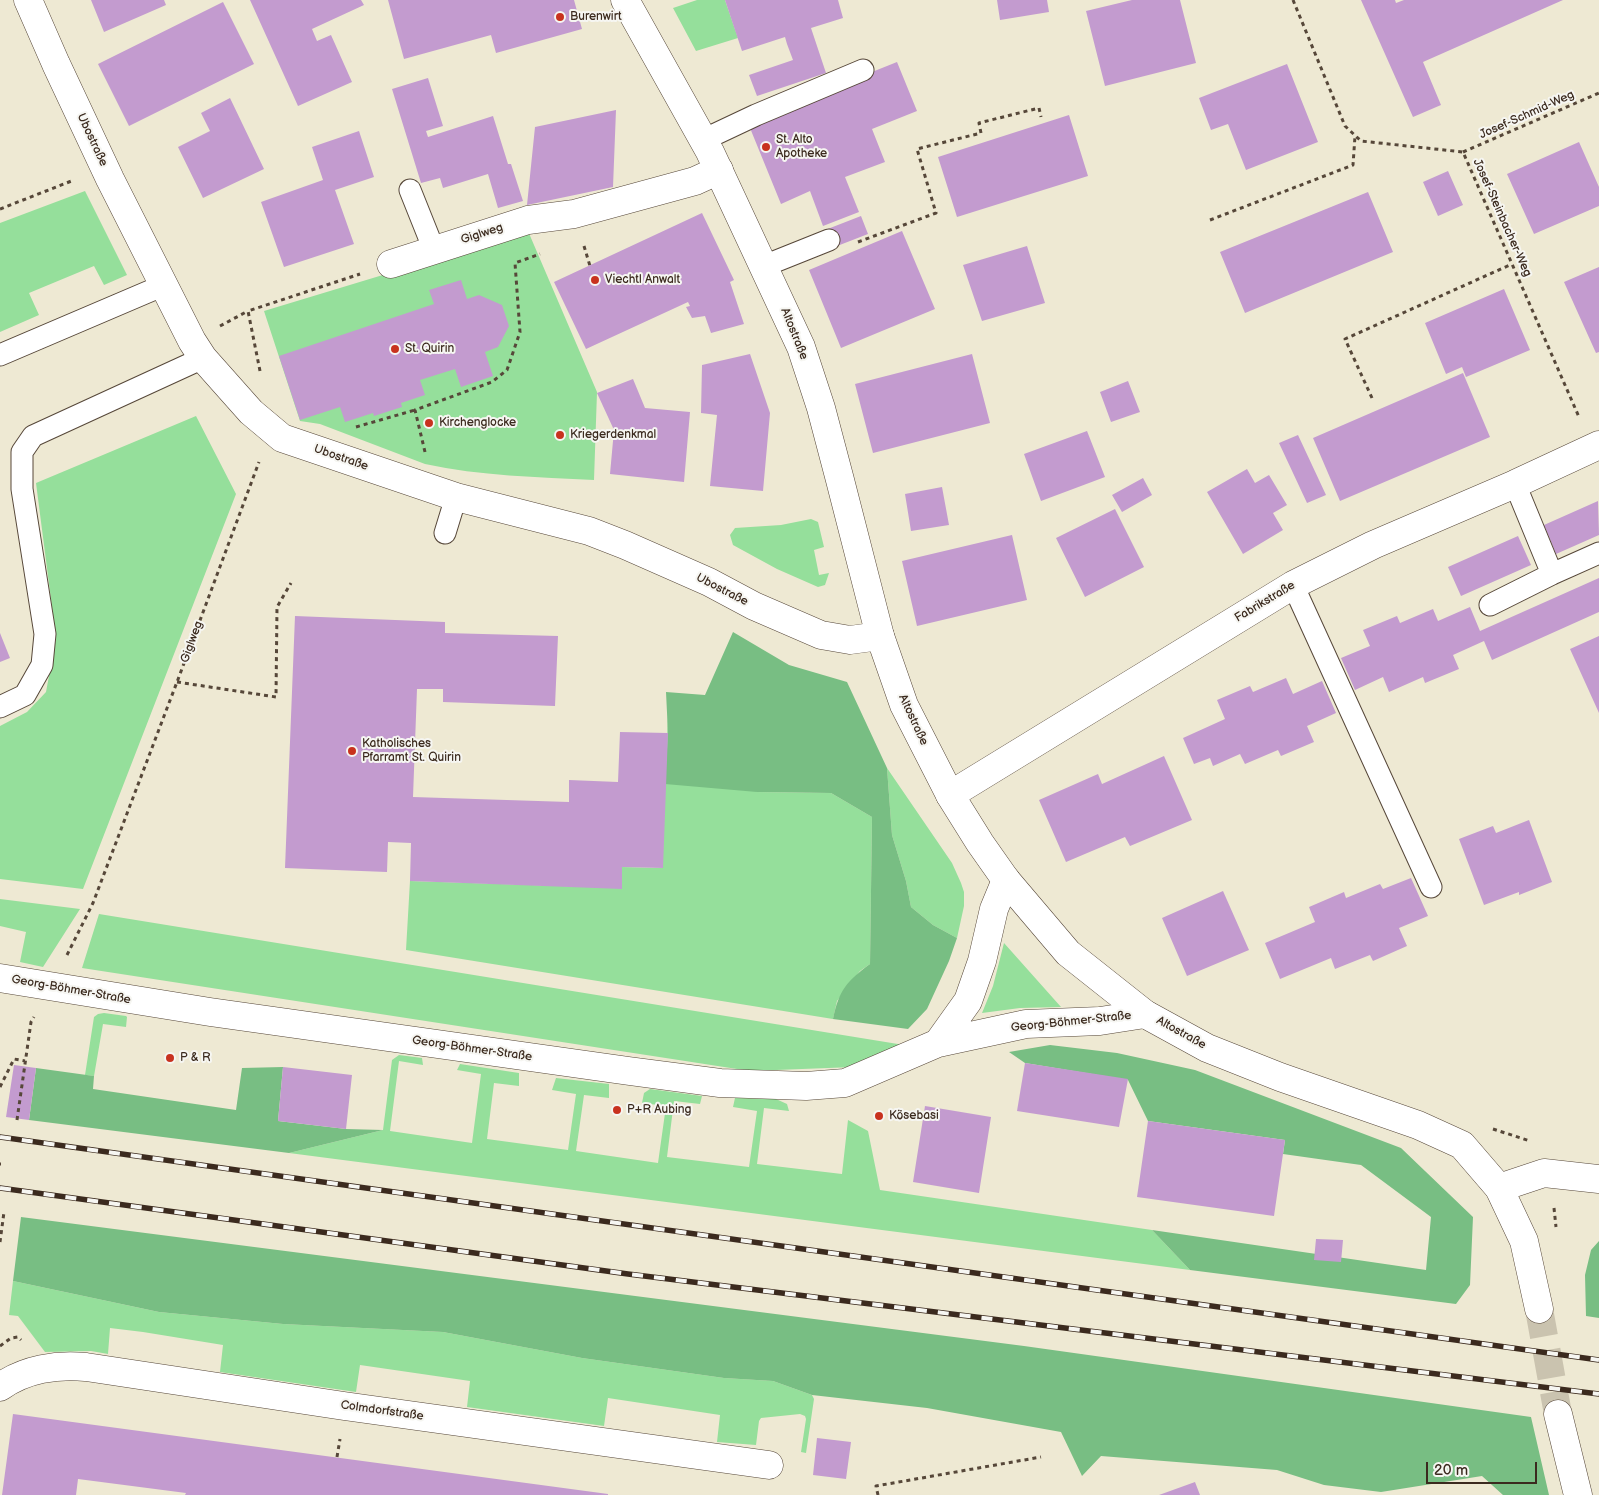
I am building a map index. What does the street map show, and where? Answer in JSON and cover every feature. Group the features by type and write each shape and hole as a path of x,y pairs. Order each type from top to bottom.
{"street":[{"name":"Ubostraße","path":"28,0 106,169 192,341 203,358 250,412 282,438 456,497 589,531 709,582 754,606 821,635 850,640 880,636"},
{"name":"Altostraße","path":"625,0 719,170 801,347 840,480 880,636 904,705 950,795 980,843 1006,880 1068,953 1145,1014 1216,1052 1418,1126 1462,1145 1499,1188 1524,1241 1538,1309"},
{"name":"Giglweg","path":"391,264 528,220 574,214 695,181 719,170"},
{"name":"Fabrikstraße","path":"950,795 1293,585 1374,544 1515,484 1596,446"},
{"path":"938,1043 968,1001 982,961 994,909 1006,880"},
{"name":"Georg-Böhmer-Straße","path":"0,978 210,1012 720,1083 806,1086 845,1083 938,1043 1026,1024 1100,1021 1145,1014"},
{"path":"1499,1188 1544,1173 1599,1179"},
{"name":"Colmdorfstraße","path":"0,1387 14,1378 35,1371 63,1366 86,1367 344,1406 769,1465"},
{"path":"1558,1414 1578,1495"}],"lane":[{"path":"703,140 756,114 863,70"},
{"path":"410,190 434,250"},
{"path":"764,266 829,240"},
{"path":"0,355 164,285"},
{"path":"0,707 25,695 42,665 45,634 22,489 13,454 33,436 203,358"},
{"path":"1515,484 1552,574"},
{"path":"445,533 456,497"},
{"path":"1490,605 1599,553"},
{"path":"1293,585 1431,888"}],"path":[{"path":"1210,220 1353,166 1355,136 1345,126 1293,0"},
{"name":"Josef-Schmid-Weg","path":"1463,152 1599,93"},
{"path":"856,243 936,213 917,149 982,132 979,123 1039,108 1041,117"},
{"name":"Josef-Steinbacher-Weg","path":"1355,136 1361,141 1463,152 1512,264 1596,446"},
{"path":"0,209 88,174 106,169"},
{"path":"353,428 415,410 492,382 507,370 520,332 515,263 540,254"},
{"path":"216,328 248,311 391,264"},
{"path":"1372,398 1345,340 1512,264"},
{"path":"248,311 265,396 250,412"},
{"path":"415,410 426,458"},
{"name":"Giglweg","path":"17,1120 31,1022 52,987 92,903 260,459"},
{"path":"177,682 276,697 277,607 291,583"},
{"path":"0,1087 14,1059 25,1061"},
{"path":"0,1242 4,1212"},
{"path":"0,1346 6,1341"},
{"path":"878,1495 876,1486 1041,1457"}],"green space":[{"path":"697,0 725,0 738,38 696,51 673,8"},
{"path":"85,191 127,275 104,285 94,266 29,293 39,315 0,332 0,223"},
{"path":"528,231 597,392 594,480 488,474 425,464 320,424 300,421 264,311"},
{"path":"196,416 236,494 83,889 0,879 0,726 27,712 46,692 56,638 36,483"},
{"path":"811,519 818,522 824,547 814,550 819,575 829,573 825,585 818,587 777,569 733,545 730,535 735,528 781,525"},
{"path":"733,632 789,665 847,682 887,768 892,835 906,881 911,907 933,925 957,938 949,961 927,1009 908,1029 833,1019 841,993 845,987 870,964 872,817 831,793 757,792 665,784 668,733 666,692 705,695"},
{"path":"668,712 757,792 831,793 872,817 870,964 860,971 837,1001 833,1019 406,950 410,881 622,888 622,867 662,868"},
{"path":"887,768 952,863 961,883 964,892 964,906 957,938 933,925 911,907 906,881 892,835"},
{"path":"0,899 80,909 43,967 20,962 26,932 0,926"},
{"path":"99,914 904,1045 854,1067 750,1071 82,968"},
{"path":"1004,943 1061,1007 1020,1008 982,1013 993,986"},
{"path":"104,1013 126,1016 126,1027 103,1024 94,1076 85,1075 94,1017"},
{"path":"1050,1045 1117,1053 1195,1070 1401,1148 1473,1217 1470,1285 1456,1304 1190,1270 1152,1230 1426,1270 1431,1217 1361,1165 1283,1154 1285,1140 1148,1121 1128,1080 1025,1063 1009,1052"},
{"path":"399,1055 422,1058 423,1065 399,1061 390,1131 472,1143 481,1074 457,1070 460,1064 519,1073 519,1086 494,1083 487,1139 568,1150 576,1094 552,1090 556,1078 609,1084 609,1098 584,1095 576,1151 658,1163 666,1106 642,1103 644,1093 650,1089 702,1096 700,1104 674,1101 667,1157 749,1167 757,1111 733,1107 735,1098 776,1099 787,1104 789,1111 764,1108 757,1164 842,1174 848,1120 868,1131 880,1190 1152,1230 1190,1270 289,1153 383,1130 392,1060"},
{"path":"283,1067 278,1121 346,1129 383,1130 289,1153 29,1120 36,1068 94,1076 93,1089 236,1110 242,1068"},
{"path":"21,1217 1024,1346 1531,1417 1549,1495 1503,1495 1482,1476 1381,1492 1324,1485 1277,1470 1101,1456 1082,1476 1061,1432 927,1408 812,1395 773,1381 724,1378 582,1358 443,1332 283,1324 159,1312 13,1281"},
{"path":"1599,1241 1599,1318 1586,1316 1585,1275 1591,1250"},
{"path":"13,1281 159,1312 283,1324 443,1332 582,1358 724,1378 773,1381 812,1395 814,1399 806,1453 801,1452 806,1419 805,1416 800,1414 761,1418 756,1445 717,1442 720,1415 608,1398 604,1426 467,1407 470,1381 360,1365 356,1392 220,1372 223,1345 143,1332 110,1328 108,1354 91,1351 45,1352 18,1316 9,1315"}],"building":[{"path":"91,0 164,0 166,5 104,32"},
{"path":"250,0 361,0 364,5 312,29 317,41 331,35 352,82 298,106"},
{"path":"388,0 574,0 582,29 496,53 491,35 404,59"},
{"path":"725,0 838,0 843,18 811,28 826,73 757,96 749,75 793,60 785,37 742,51"},
{"path":"997,0 1047,0 1049,12 1000,20"},
{"path":"1132,0 1180,0 1196,63 1105,86 1086,11"},
{"path":"1361,0 1395,0 1396,3 1404,0 1563,0 1423,62 1441,105 1413,117"},
{"path":"223,2 254,64 129,126 98,64"},
{"path":"897,62 917,111 872,129 885,162 845,177 859,212 823,226 810,191 781,204 750,128 852,80"},
{"path":"1287,64 1318,142 1246,170 1228,124 1211,130 1199,98"},
{"path":"428,78 443,126 426,131 428,137 493,116 508,164 511,164 523,201 498,208 488,174 443,188 440,178 421,183 392,89"},
{"path":"230,98 264,169 203,198 178,147 210,131 201,113"},
{"path":"616,110 613,187 527,205 535,127"},
{"path":"1069,115 1088,176 957,217 938,157"},
{"path":"359,131 374,177 335,190 354,244 284,267 261,202 323,180 312,147"},
{"path":"1579,142 1599,187 1599,206 1534,234 1507,174"},
{"path":"1448,171 1463,205 1438,216 1423,182"},
{"path":"1368,192 1393,252 1245,313 1220,252"},
{"path":"702,213 734,280 730,282 744,324 711,333 705,316 692,318 686,307 690,306 688,302 586,349 554,282"},
{"path":"861,216 868,234 832,248 825,230"},
{"path":"902,231 935,309 841,348 809,270"},
{"path":"1027,246 1045,303 982,321 963,265"},
{"path":"1599,267 1599,352 1596,353 1564,282"},
{"name":"St. Quirin","path":"461,280 467,299 479,295 502,305 509,326 498,347 485,352 493,376 461,387 455,369 420,380 425,395 401,403 402,407 374,416 373,413 345,422 340,407 300,420 279,356 434,304 429,290"},
{"path":"1504,289 1530,350 1466,377 1462,367 1446,374 1425,323"},
{"path":"750,354 770,413 763,491 710,486 717,415 701,413 702,365"},
{"path":"972,354 990,423 873,453 855,384"},
{"path":"1463,373 1490,437 1340,501 1313,438"},
{"path":"633,379 645,408 690,412 684,482 610,474 614,430 597,393"},
{"path":"1128,381 1140,412 1111,422 1100,392"},
{"path":"1087,431 1105,477 1041,501 1024,454"},
{"path":"1298,435 1326,495 1307,503 1279,443"},
{"path":"1247,469 1255,483 1269,475 1287,505 1273,513 1283,530 1243,554 1207,492"},
{"path":"1143,478 1152,495 1122,512 1112,495"},
{"path":"942,487 949,525 911,531 905,494"},
{"path":"1598,501 1599,535 1556,554 1544,525"},
{"path":"1115,509 1144,567 1085,597 1056,538"},
{"path":"1012,535 1027,600 917,626 902,561"},
{"path":"1518,536 1531,565 1461,596 1448,567"},
{"path":"1599,578 1599,612 1492,660 1484,641 1453,655 1459,669 1425,683 1423,677 1389,692 1383,677 1355,690 1341,658 1370,646 1363,630 1397,616 1400,623 1433,609 1438,621 1470,607 1480,631"},
{"name":"Katholisches Pfarramt St. Quirin","path":"295,616 445,622 445,633 558,636 555,706 443,702 443,689 417,689 413,797 569,802 569,780 618,782 620,732 668,733 663,868 622,867 622,889 410,881 411,843 388,842 387,872 285,868"},
{"path":"0,633 10,658 0,662"},
{"path":"1599,636 1599,713 1570,649"},
{"path":"1286,678 1293,694 1322,681 1336,713 1307,726 1314,742 1281,756 1278,750 1245,764 1240,754 1213,766 1210,758 1194,764 1183,738 1225,719 1217,700 1250,686 1253,692"},
{"path":"1164,756 1192,820 1130,846 1125,837 1066,862 1039,800 1098,774 1102,784"},
{"path":"1529,820 1552,882 1519,895 1519,892 1484,905 1459,839 1493,826 1496,833"},
{"path":"1411,878 1428,916 1399,928 1407,946 1373,961 1370,955 1335,969 1331,958 1280,979 1265,943 1315,922 1309,907 1344,892 1346,898 1380,884 1383,889"},
{"path":"1223,891 1249,950 1187,976 1162,918"},
{"path":"1025,1063 1128,1079 1119,1127 1017,1111"},
{"path":"14,1065 36,1068 29,1120 6,1117"},
{"path":"283,1067 352,1075 346,1129 278,1121"},
{"path":"925,1106 991,1117 979,1193 913,1182"},
{"path":"1148,1121 1285,1140 1274,1216 1137,1197"},
{"path":"1316,1239 1343,1240 1341,1262 1314,1260"},
{"path":"13,1414 608,1495 185,1495 186,1493 78,1479 76,1495 2,1495"},
{"path":"817,1438 851,1442 846,1479 813,1475"},
{"path":"1195,1482 1200,1495 1159,1495"}],"tunnel":[{"path":"1539,1309 1558,1414"}],"railway":[{"path":"0,1137 1599,1360"},
{"path":"0,1188 628,1274 1599,1394"}],"place":[{"name":"Burenwirt","path":"560,17"},
{"name":"St. Alto Apotheke","path":"766,147"},
{"name":"Viechtl Anwalt","path":"595,280"},
{"name":"St. Quirin","path":"395,349"},
{"name":"Kirchenglocke","path":"429,423"},
{"name":"Kriegerdenkmal","path":"560,435"},
{"name":"Katholisches Pfarramt St. Quirin","path":"352,751"},
{"name":"P & R","path":"170,1058"},
{"name":"P+R Aubing","path":"617,1110"},
{"name":"Kösebasi","path":"879,1116"}]}
